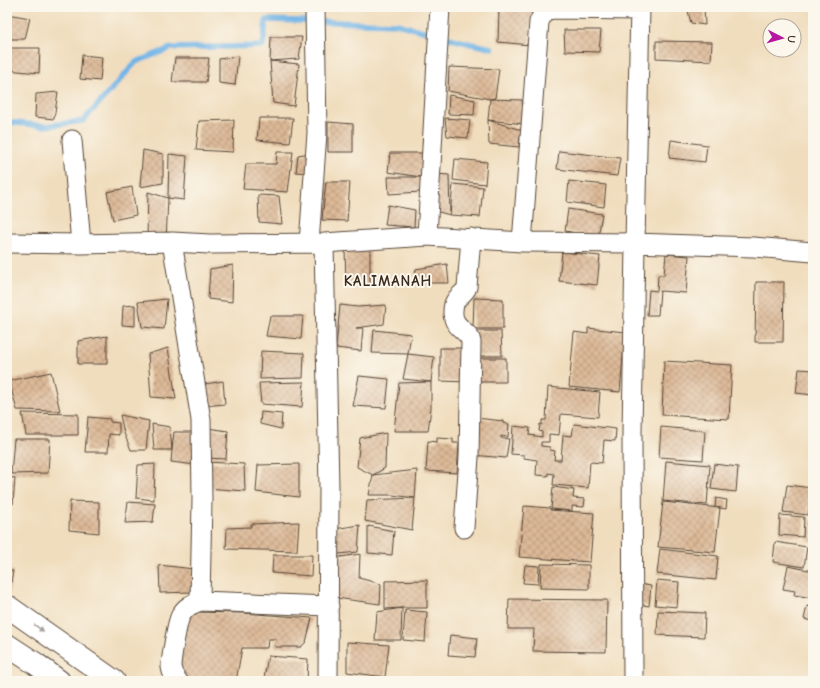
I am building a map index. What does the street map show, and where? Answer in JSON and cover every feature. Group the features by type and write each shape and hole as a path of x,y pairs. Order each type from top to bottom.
{"main road":[{"path":"7,606 114,681"},
{"path":"7,645 59,681"}],"street":[{"path":"522,242 539,22 544,11 554,9 640,8 632,434 633,681"},
{"path":"315,9 317,243 329,488 328,681"},
{"path":"427,236 440,12"},
{"path":"72,140 81,244"},
{"path":"7,243 317,243 427,236 522,242 635,243 763,248 813,252"},
{"path":"464,528 469,457 471,342 469,336 457,327 453,310 458,296 466,290 467,287 471,238"},
{"path":"172,242 201,420 202,500 200,601"},
{"path":"178,681 173,676 171,666 180,616 185,609 193,603 200,601 329,606"}],"building":[{"path":"687,7 704,7 705,25 691,23"},
{"path":"532,8 530,45 498,42 499,10"},
{"path":"7,14 30,18 25,39 7,39"},
{"path":"564,30 601,30 599,52 565,51"},
{"path":"271,37 302,37 299,59 270,61"},
{"path":"656,41 712,42 711,61 656,58"},
{"path":"7,48 40,48 39,73 7,70"},
{"path":"82,55 102,57 100,81 80,79"},
{"path":"238,56 235,85 219,83 219,59"},
{"path":"175,58 209,58 206,82 172,82"},
{"path":"270,61 299,64 294,106 273,103"},
{"path":"449,67 499,69 495,98 490,99 448,91"},
{"path":"58,92 54,119 35,117 36,94"},
{"path":"449,95 475,100 474,115 448,114"},
{"path":"490,99 522,100 524,124 488,120"},
{"path":"259,118 293,118 290,143 257,140"},
{"path":"445,118 470,120 468,138 447,136"},
{"path":"234,120 233,152 196,150 199,121"},
{"path":"488,120 521,130 519,147 489,144"},
{"path":"328,122 353,124 353,152 328,152"},
{"path":"671,140 707,145 705,162 669,158"},
{"path":"143,150 163,154 163,183 140,187"},
{"path":"559,151 620,158 617,176 557,169"},
{"path":"277,152 293,152 288,192 243,189 246,164 276,164"},
{"path":"310,153 308,173 296,172 298,155"},
{"path":"390,153 424,153 420,192 389,194 388,177 421,177 388,172"},
{"path":"169,154 187,156 184,200 168,198"},
{"path":"455,159 487,162 485,184 453,180"},
{"path":"435,174 449,175 450,215 435,211"},
{"path":"569,181 606,185 604,207 567,202"},
{"path":"326,182 350,182 347,221 322,220"},
{"path":"453,184 483,187 480,217 450,215"},
{"path":"132,187 136,215 113,220 107,192"},
{"path":"148,192 168,198 166,242 147,238"},
{"path":"258,195 279,196 282,224 259,222"},
{"path":"388,205 415,210 414,227 385,225"},
{"path":"568,209 602,214 598,237 565,231"},
{"path":"370,245 370,284 346,283 345,248"},
{"path":"562,252 600,256 597,285 559,281"},
{"path":"666,254 689,256 686,293 660,291 658,315 647,315 649,290 657,291 658,275 664,275"},
{"path":"447,264 449,283 414,283 416,269"},
{"path":"233,265 232,302 208,299 210,269"},
{"path":"756,282 784,282 783,342 755,342"},
{"path":"474,298 503,299 503,329 473,329"},
{"path":"167,299 164,329 142,327 138,302"},
{"path":"135,305 135,326 122,325 123,306"},
{"path":"340,305 358,307 386,305 384,324 356,328 363,328 361,351 336,348"},
{"path":"270,316 303,316 301,339 266,336"},
{"path":"588,328 625,332 620,392 569,387 574,332 588,334"},
{"path":"374,330 411,334 408,354 372,353"},
{"path":"475,331 501,331 502,356 476,356"},
{"path":"107,336 107,364 78,364 78,341"},
{"path":"168,348 176,399 151,397 148,354"},
{"path":"440,348 469,348 468,382 440,381"},
{"path":"261,351 304,353 303,378 260,379"},
{"path":"408,354 434,357 431,382 403,379"},
{"path":"477,358 506,358 506,382 477,382"},
{"path":"664,361 732,365 729,419 662,415"},
{"path":"799,369 813,370 813,395 796,393"},
{"path":"51,372 60,411 17,410 9,381"},
{"path":"359,376 389,379 386,408 353,406"},
{"path":"223,381 225,404 204,406 199,385"},
{"path":"304,382 302,407 261,404 259,383"},
{"path":"431,382 431,408 428,431 394,431 399,383"},
{"path":"548,387 600,392 598,417 561,414 559,435 549,434 549,442 541,442 541,446 550,447 550,450 555,451 554,460 561,460 563,435 572,436 574,424 616,429 615,441 604,440 602,463 590,462 588,488 553,485 554,474 548,473 548,476 536,475 537,460 524,458 524,455 511,454 513,426 530,428 529,435 542,437 542,432 539,431 540,424 542,425 542,420 546,420"},
{"path":"261,412 282,414 281,429 260,424"},
{"path":"22,413 78,414 78,435 26,435"},
{"path":"120,415 149,421 146,450 131,450 124,433"},
{"path":"88,417 110,419 110,422 119,423 119,435 109,434 108,452 85,452"},
{"path":"476,418 503,421 503,423 509,424 508,437 501,436 501,438 509,439 506,458 472,455"},
{"path":"152,424 170,427 172,450 154,450"},
{"path":"661,427 705,431 703,460 659,457"},
{"path":"207,428 228,431 226,459 206,458"},
{"path":"174,432 198,432 196,465 171,462"},
{"path":"386,433 385,468 373,475 357,467 360,438"},
{"path":"437,438 453,439 453,443 459,443 457,473 426,471 428,441 437,442"},
{"path":"14,439 50,439 48,473 11,474"},
{"path":"666,461 710,465 707,505 663,501"},
{"path":"812,461 813,484 809,484"},
{"path":"206,462 244,464 245,491 206,488"},
{"path":"155,464 154,500 136,498 138,465"},
{"path":"299,464 299,497 256,492 258,465"},
{"path":"714,464 738,467 736,492 711,489"},
{"path":"417,470 415,498 392,495 369,495 373,475"},
{"path":"7,477 15,478 13,504 7,504"},
{"path":"787,485 812,488 808,515 783,512"},
{"path":"553,487 574,490 573,498 585,499 584,507 572,506 572,511 551,509"},
{"path":"415,498 412,530 365,521 367,500"},
{"path":"716,498 727,500 726,509 715,507"},
{"path":"70,501 99,502 99,533 69,530"},
{"path":"128,502 155,504 153,522 125,523"},
{"path":"663,502 720,508 715,552 658,547"},
{"path":"524,506 550,508 550,510 594,513 590,562 519,557"},
{"path":"780,515 804,517 803,537 779,535"},
{"path":"810,519 813,519 813,542 807,541"},
{"path":"299,522 297,551 226,549 227,528 251,527 251,524"},
{"path":"360,525 358,552 329,555 334,529"},
{"path":"368,526 394,531 392,555 368,553"},
{"path":"775,542 807,547 804,567 773,562"},
{"path":"660,549 718,556 716,580 657,574"},
{"path":"360,554 359,578 381,584 380,604 336,598 334,558"},
{"path":"273,555 312,555 311,576 272,573"},
{"path":"541,564 589,565 589,589 540,588"},
{"path":"159,565 194,569 192,592 160,593"},
{"path":"525,565 539,566 538,584 523,583"},
{"path":"788,566 813,571 813,598 794,595 795,591 783,589"},
{"path":"7,570 13,571 8,600 7,600"},
{"path":"427,580 427,608 385,609 385,581"},
{"path":"657,580 679,582 677,607 655,605"},
{"path":"639,584 651,586 649,606 637,604"},
{"path":"509,599 607,600 606,652 533,651 534,629 508,629"},
{"path":"807,606 813,608 813,621 804,619"},
{"path":"402,608 401,640 375,640 377,612"},
{"path":"405,610 427,612 425,642 403,640"},
{"path":"658,611 705,613 704,637 657,635"},
{"path":"190,612 243,613 312,618 306,642 301,647 275,647 276,639 268,639 267,648 242,648 236,681 197,681 177,676"},
{"path":"450,635 477,638 475,657 448,655"},
{"path":"347,642 389,645 385,677 347,672"},
{"path":"268,656 308,659 307,681 283,681 264,678"}],"waterway":[{"path":"7,122 45,126 83,121 136,62 171,48 263,46 266,20 397,24 471,44 492,48"}],"district":[{"name":"KALIMANAH","path":"388,281"}]}
